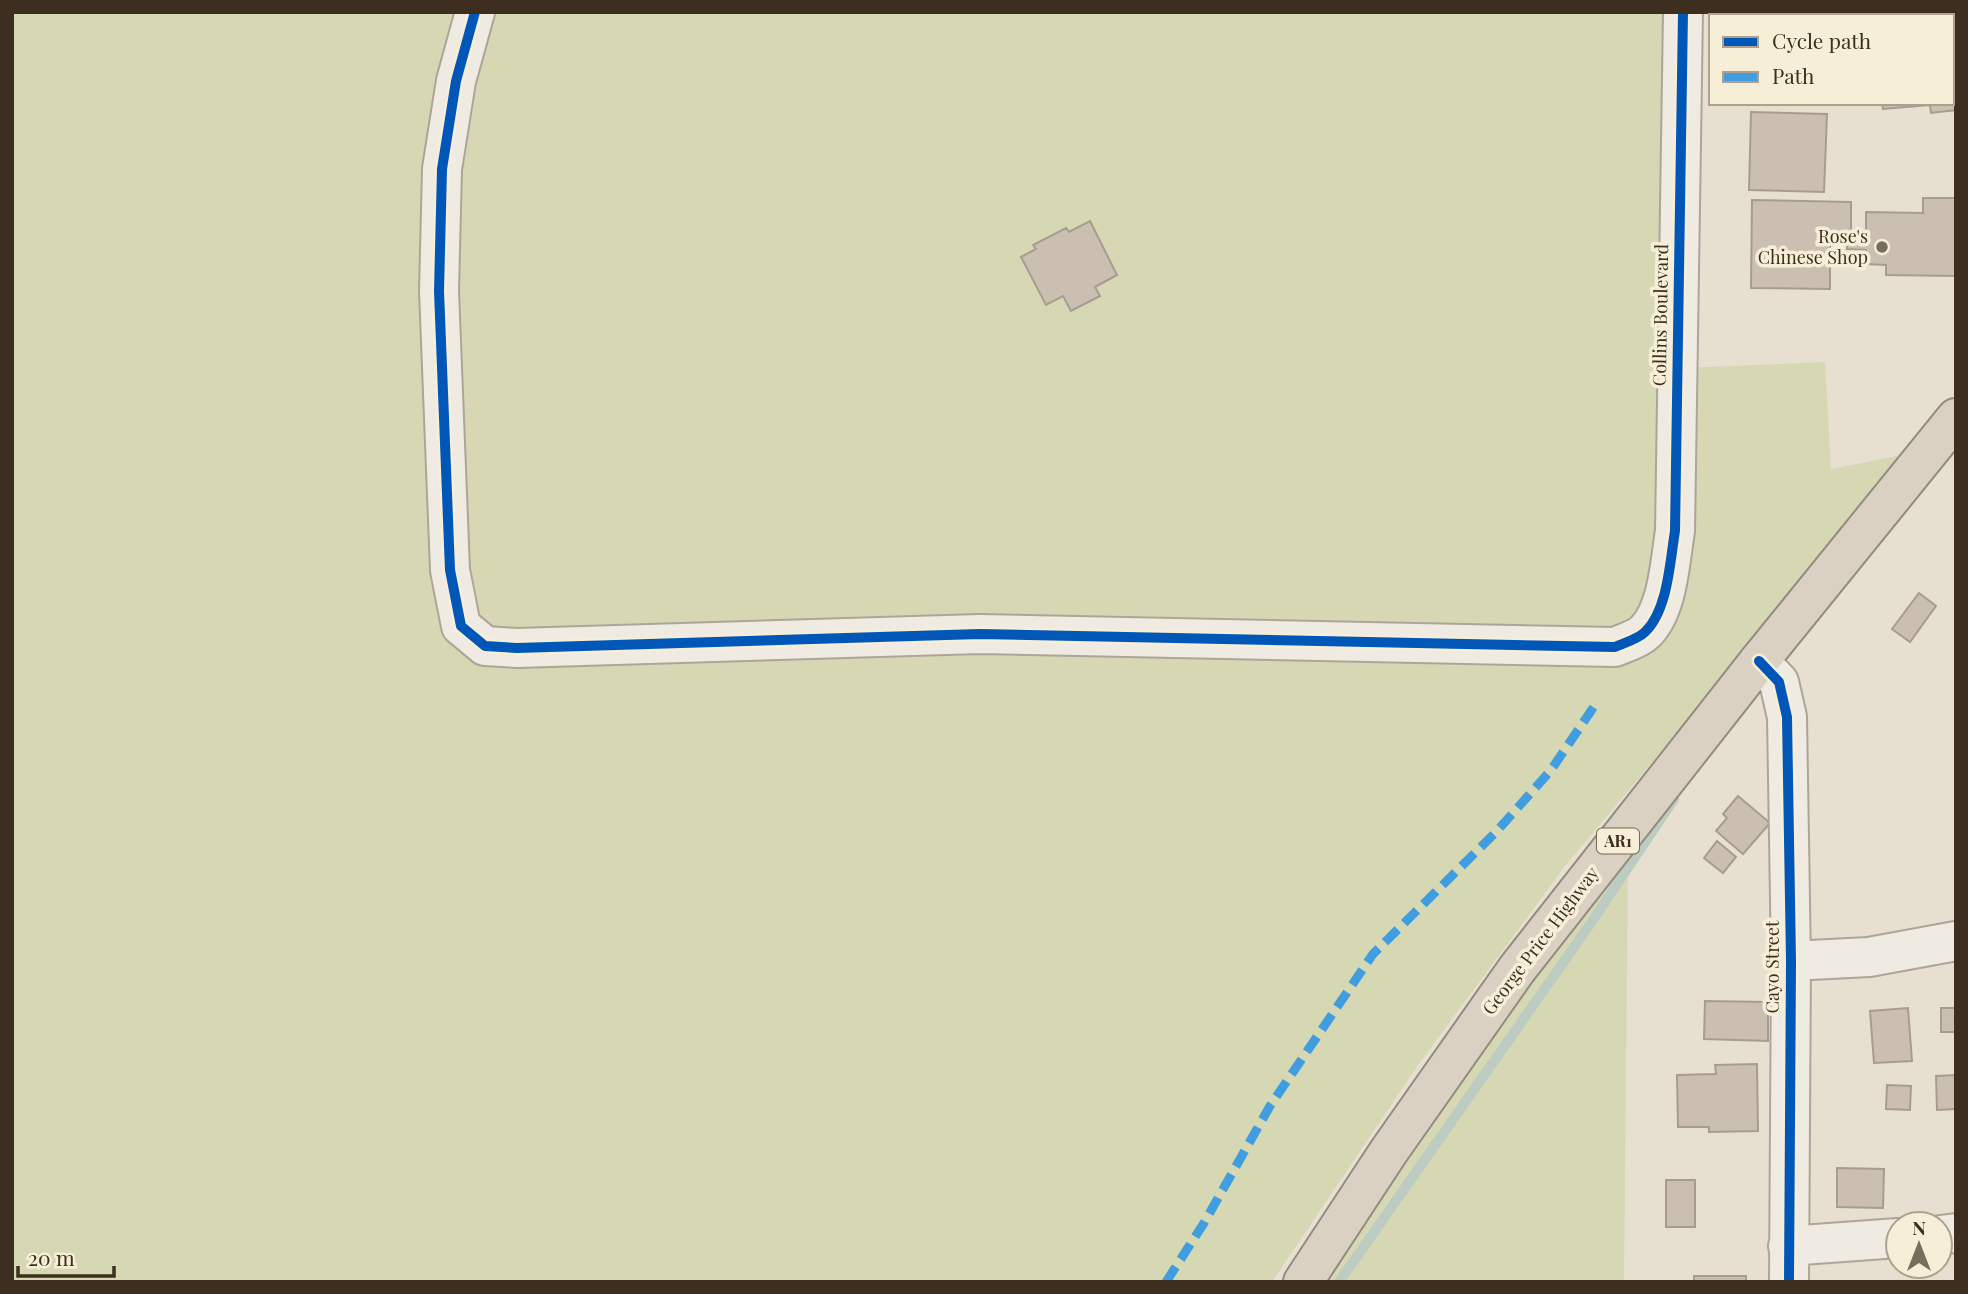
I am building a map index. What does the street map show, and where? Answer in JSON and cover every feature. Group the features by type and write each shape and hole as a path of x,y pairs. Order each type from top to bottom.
{"highway":[{"name":"George Price Highway","path":"1303,1282 1389,1151 1517,969 1759,661 1956,418"}],"street":[{"name":"Collins Boulevard","path":"475,12 456,81 442,169 439,291 450,570 461,626 485,646 517,648 979,634 1615,647 1644,633 1656,617 1667,582 1675,531 1683,12"},
{"name":"Cayo Street","path":"1759,661 1779,682 1787,717 1791,961 1788,1264"},
{"path":"1791,961 1869,957 1956,941"},
{"path":"1788,1264 1884,1241"}],"green space":[{"path":"12,12 1665,12 1659,369 1825,362 1831,469 1902,455 1748,648 1565,866 1418,1065 1272,1282 12,1282"},
{"path":"1628,863 1624,1282 1321,1282 1557,940"}],"building":[{"path":"1899,12 1899,14 1858,14"},
{"path":"1954,58 1956,110 1931,113 1930,105 1954,105"},
{"path":"1882,105 1930,105 1883,109"},
{"path":"1751,112 1827,114 1824,192 1749,190"},
{"path":"1923,198 1956,198 1956,276 1886,275 1886,265 1866,264 1866,250 1847,249 1847,236 1866,236 1866,212 1923,213"},
{"path":"1752,200 1851,202 1851,233 1830,232 1830,289 1751,288"},
{"path":"1090,221 1117,275 1095,287 1100,296 1071,311 1063,296 1046,305 1021,257 1036,249 1033,245 1066,228 1069,232"},
{"path":"1919,593 1936,606 1910,642 1892,629"},
{"path":"1738,796 1770,823 1743,854 1716,831 1727,818 1723,814"},
{"path":"1717,841 1736,857 1723,873 1704,858"},
{"path":"1705,1001 1768,1002 1768,1041 1704,1039"},
{"path":"1908,1008 1912,1061 1874,1063 1870,1011"},
{"path":"1941,1008 1956,1008 1956,1032 1941,1032"},
{"path":"1757,1064 1758,1131 1709,1132 1709,1127 1678,1127 1677,1075 1716,1074 1715,1065"},
{"path":"1956,1075 1956,1109 1937,1110 1936,1076"},
{"path":"1887,1085 1911,1086 1910,1110 1886,1109"},
{"path":"1837,1168 1884,1169 1883,1208 1837,1207"},
{"path":"1666,1180 1695,1180 1695,1227 1666,1227"},
{"path":"1694,1276 1746,1276 1746,1282 1694,1282"}],"waterway":[{"path":"1339,1282 1593,920 1674,799"}],"marked path":[{"path":"1166,1282 1204,1223 1270,1106 1373,954 1497,831 1551,770 1595,705"}],"cycle path":[{"path":"475,12 456,81 442,169 439,291 450,570 461,626 485,646 517,648 980,634 1615,647 1639,637 1653,623 1659,611 1675,531 1683,12"},
{"path":"1759,661 1779,682 1787,717 1791,961 1789,1282"}],"place":[{"name":"Rose's Chinese Shop","path":"1882,247"}]}
